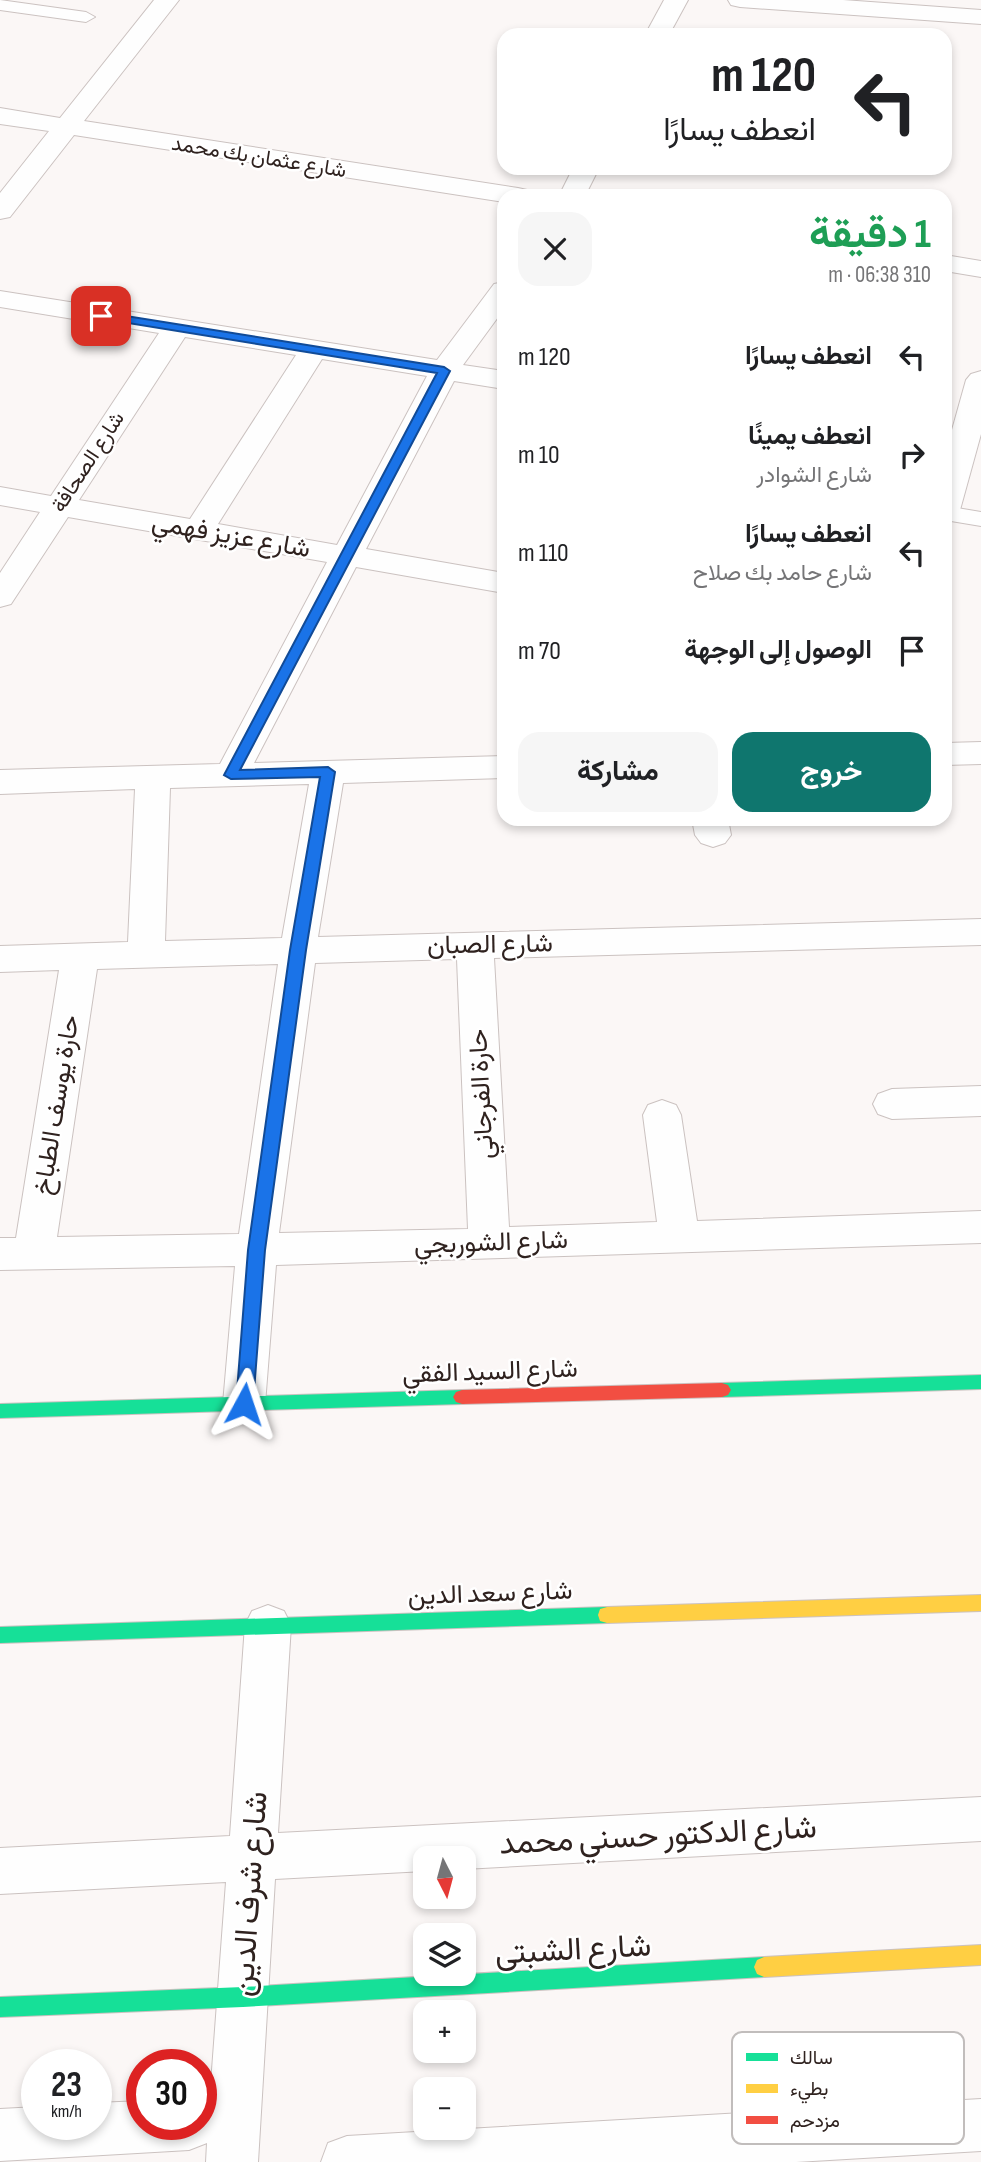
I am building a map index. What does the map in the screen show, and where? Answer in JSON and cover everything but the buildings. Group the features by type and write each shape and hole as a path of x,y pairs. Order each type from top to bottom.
{"street":[{"path":"0,211 167,0"},
{"path":"661,28 676,0"},
{"path":"740,0 981,17"},
{"name":"شارع عثمان بك محمد","path":"0,116 497,193"},
{"path":"952,264 981,269"},
{"path":"0,299 497,379"},
{"path":"231,775 444,371 497,299"},
{"name":"شارع الصحافة","path":"0,597 177,328"},
{"path":"199,530 314,350"},
{"path":"952,489 981,380"},
{"name":"شارع عزيز فهمي","path":"0,496 345,556 497,577"},
{"path":"952,754 981,753"},
{"path":"0,782 497,767"},
{"path":"244,1404 257,1250 298,950 328,772"},
{"path":"146,955 153,779"},
{"name":"شارع الصبان","path":"0,959 981,932"},
{"name":"حارة الفرجاني","path":"475,945 489,1242"},
{"name":"حارة يوسف الطباخ","path":"17,1254 80,957"},
{"path":"892,1104 981,1101"},
{"path":"662,1115 679,1236"},
{"name":"شارع الشوربجي","path":"17,1254 431,1246 981,1227"},
{"name":"شارع السيد الفقي","path":"0,1410 981,1382"},
{"name":"شارع سعد الدين","path":"0,1636 981,1603"},
{"name":"شارع شرف الدين","path":"217,2119 243,1997 268,1625"},
{"name":"شارع الدكتور حسني محمد","path":"0,1871 981,1819"},
{"name":"شارع الشبتى","path":"0,2007 243,1997 981,1955"},
{"path":"0,2135 126,2134"},
{"path":"347,2162 732,2140"}],"lane":[{"path":"0,5 86,17"},
{"path":"952,513 981,519"}],"traffic: fast":[{"path":"722,1390 981,1382"},
{"path":"0,1411 462,1397"},
{"path":"0,1635 607,1615"},
{"path":"0,2007 243,1997 764,1967"}],"traffic: slow":[{"path":"607,1615 981,1603"},
{"path":"764,1967 981,1955"}],"traffic: jam":[{"path":"462,1397 722,1390"}],"route":[{"path":"101,316 444,371 231,775 328,772 298,950 257,1250 244,1404"}]}
